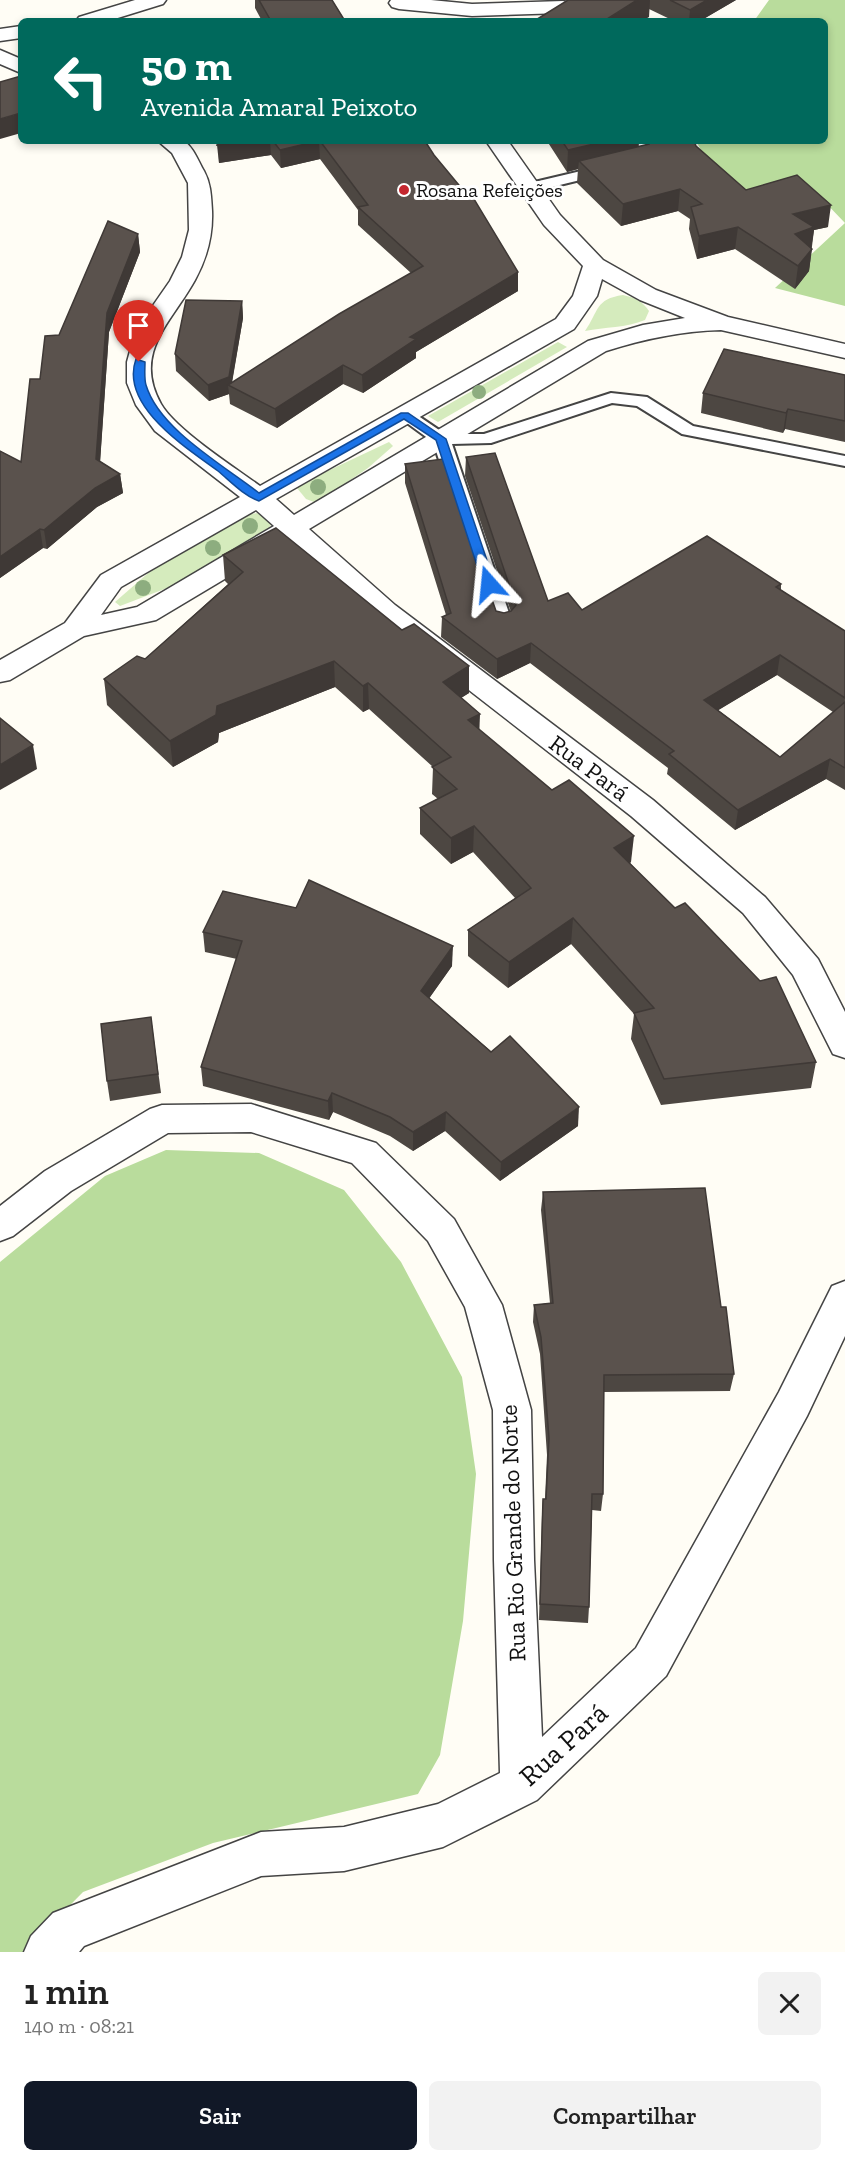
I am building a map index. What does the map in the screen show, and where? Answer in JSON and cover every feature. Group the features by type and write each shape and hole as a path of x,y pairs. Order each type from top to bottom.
{"street":[{"path":"96,18 156,0"},
{"path":"398,1 472,10 569,3"},
{"path":"398,1 411,18"},
{"path":"542,18 569,3"},
{"path":"0,35 18,32"},
{"path":"0,56 18,65"},
{"name":"Rua Pará","path":"174,144 181,149 199,183 201,230 194,256 182,282 157,317 145,340 139,362 140,383 149,405 164,426 259,498 385,610 642,808 754,904 806,968 845,1045"},
{"path":"499,144 552,220 595,265 648,295 721,323 845,351"},
{"path":"75,629 111,581 565,324 585,296 595,265"},
{"path":"0,673 75,629 146,614 597,346 630,334 689,323 721,323"},
{"path":"565,324 597,346"},
{"name":"Rua Rio Grande do Norte","path":"0,1226 58,1181 162,1119 251,1118 364,1153 441,1230 483,1305 512,1410 514,1560 522,1785"},
{"name":"Rua Pará","path":"46,1952 69,1929 138,1904 261,1854 344,1849 443,1825 522,1785 651,1662 793,1404 845,1297"}],"lane":[{"path":"531,187 641,161 647,157 648,148 646,144"},
{"path":"405,415 441,439 485,439 611,398 640,401 688,430 845,461"},
{"path":"441,439 503,625"}],"green space":[{"path":"769,0 845,0 845,223 821,198 733,209 698,144 828,144 828,18 756,18"},
{"path":"845,223 845,306 775,288"},
{"path":"623,295 638,300 649,311 645,320 623,326 585,331 602,303"},
{"path":"558,342 567,347 438,422 428,416"},
{"path":"389,442 393,446 368,468 321,500 314,502 306,499 297,488 300,484"},
{"path":"257,513 269,520 271,525 268,529 175,585 120,606 115,602 154,568 250,514"},
{"path":"166,1150 259,1153 344,1190 401,1262 462,1377 476,1474 463,1621 440,1755 418,1794 213,1843 83,1892 24,1952 0,1952 0,1262 105,1176"}],"building":[{"path":"259,0 332,0 343,18 269,18"},
{"path":"568,0 637,0 609,18 539,18"},
{"path":"670,0 707,0 690,10"},
{"path":"18,77 18,114 0,119 0,82"},
{"path":"275,144 305,144 280,150"},
{"path":"322,144 427,144 463,190 468,189 518,272 410,337 416,339 362,375 343,365 275,409 228,385 339,314 423,266 358,207 368,205"},
{"path":"564,144 594,144 568,150"},
{"path":"649,144 695,144 746,190 797,175 831,205 793,214 814,227 795,234 812,249 798,266 738,227 699,236 691,207 702,204 680,189 623,204 579,161"},
{"path":"108,221 138,234 107,313 96,459 120,474 95,488 44,530 40,529 0,557 0,451 21,462 30,379 40,379 45,336 59,335"},
{"path":"186,300 242,301 229,377 208,385 175,354"},
{"path":"724,349 845,375 845,421 788,409 786,413 703,393"},
{"path":"495,453 548,601 568,593 582,610 707,536 781,584 776,587 845,631 845,698 780,655 704,700 780,757 845,702 845,768 830,759 738,810 669,754 674,751 531,643 497,659 442,617 451,613 405,464 443,459 496,611 504,613 511,611 516,605 466,457"},
{"path":"276,528 402,630 414,624 469,666 443,682 480,714 468,720 552,790 569,780 634,836 614,848 675,908 685,903 760,981 776,977 816,1062 664,1079 634,1013 654,1008 573,918 509,962 468,930 531,888 474,826 451,838 420,808 457,789 432,767 451,757 368,683 363,686 334,661 217,706 216,715 170,741 104,679 137,656 145,659 243,572 223,555"},
{"path":"0,718 33,745 0,765"},
{"path":"309,880 453,946 421,991 491,1052 510,1036 579,1107 501,1162 446,1112 413,1132 390,1117 332,1093 328,1101 201,1067 242,941 203,932 223,891 296,908"},
{"path":"151,1017 158,1074 107,1081 101,1024"},
{"path":"705,1188 721,1307 726,1307 734,1374 604,1375 603,1494 592,1494 589,1607 540,1604 543,1499 546,1499 549,1438 541,1337 534,1305 553,1303 543,1192"}],"place":[{"name":"Rosana Refeições","path":"404,190"}],"route":[{"path":"139,362 140,383 149,405 164,426 259,498 405,415 441,439 489,584"}]}
